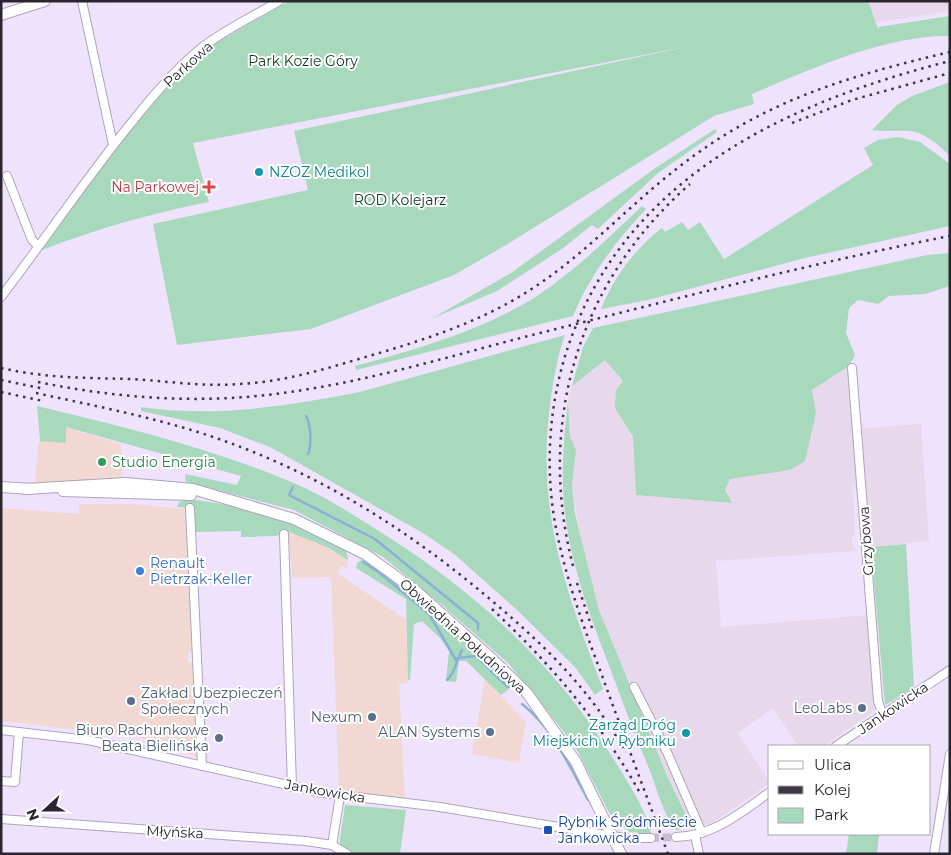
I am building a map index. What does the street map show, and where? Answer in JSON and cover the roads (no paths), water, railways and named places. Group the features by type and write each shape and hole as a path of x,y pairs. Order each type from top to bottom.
{"main road":[{"path":"1,15 16,5 45,1"},
{"name":"Obwiednia Południowa","path":"1,487 25,489 92,483 138,483 193,489 294,519 340,539 386,567 422,596 504,669 534,702 576,762 621,854"}],"street":[{"path":"82,1 112,145"},
{"name":"Parkowa","path":"1,297 112,145 176,72 204,46 248,17 279,1"},
{"path":"7,176 32,240 38,246"},
{"name":"Grzybowa","path":"852,368 878,701 882,714"},
{"path":"190,508 202,766"},
{"path":"284,534 292,787"},
{"name":"Jankowicka","path":"837,745 950,670"},
{"path":"634,688 667,752 698,834 699,854"},
{"name":"Jankowicka","path":"1,730 71,737 340,796 433,806 613,836 651,838"},
{"path":"1,781 15,782 19,732"},
{"path":"934,854 950,754"},
{"path":"676,837 698,834 730,821 768,793"},
{"path":"332,845 340,796"},
{"name":"Młyńska","path":"1,819 162,832 265,837 332,845 347,854"}],"waterway":[{"path":"306,416 310,435 308,454"},
{"path":"293,487 289,495 375,539 478,623 478,629"},
{"path":"363,562 381,574 429,614 456,660"},
{"path":"447,680 462,650"},
{"path":"457,658 476,656 508,687"},
{"path":"522,704 533,713 551,736 588,800"}],"tunnel":[{"path":"651,838 676,837"}],"railway":[{"path":"1,368 66,377 226,385 256,383 302,375 428,338 470,322 511,302 530,290 569,262 679,167 742,125 775,108 842,82 950,52"},
{"path":"668,854 579,614 554,517 550,473 551,429 557,386 569,344 596,285 631,234 673,191 721,154 774,124 831,99 890,78 950,61"},
{"path":"792,123 852,100 950,73"},
{"path":"573,566 563,513 560,460 564,408 576,358 594,310 619,265 651,223 690,184"},
{"path":"38,382 97,392 186,399 245,397 309,389 409,368 693,294 950,236"},
{"path":"1,380 45,389"},
{"path":"1,392 43,401"},
{"path":"36,393 140,416 201,433 280,463 354,502 390,524 458,573 529,633 580,686 610,726 623,748"},
{"path":"577,583 593,631"},
{"path":"492,609 535,651 574,695 609,742 640,793"}],"place":[{"name":"NZOZ Medikol","path":"259,172"},
{"name":"Na Parkowej","path":"209,187"},
{"name":"Studio Energia","path":"102,462"},
{"name":"Renault Pietrzak-Keller","path":"140,571"},
{"name":"Zakład Ubezpieczeń Społecznych","path":"131,701"},
{"name":"LeoLabs","path":"862,708"},
{"name":"Nexum","path":"372,717"},
{"name":"ALAN Systems","path":"490,732"},
{"name":"Zarząd Dróg Miejskich w Rybniku","path":"686,733"},
{"name":"Biuro Rachunkowe Beata Bielińska","path":"219,738"},
{"name":"Rybnik Śródmieście Jankowicka","path":"548,830"}],"park label":[{"name":"Park Kozie Góry","path":"303,61"},
{"name":"ROD Kolejarz","path":"400,200"}]}
